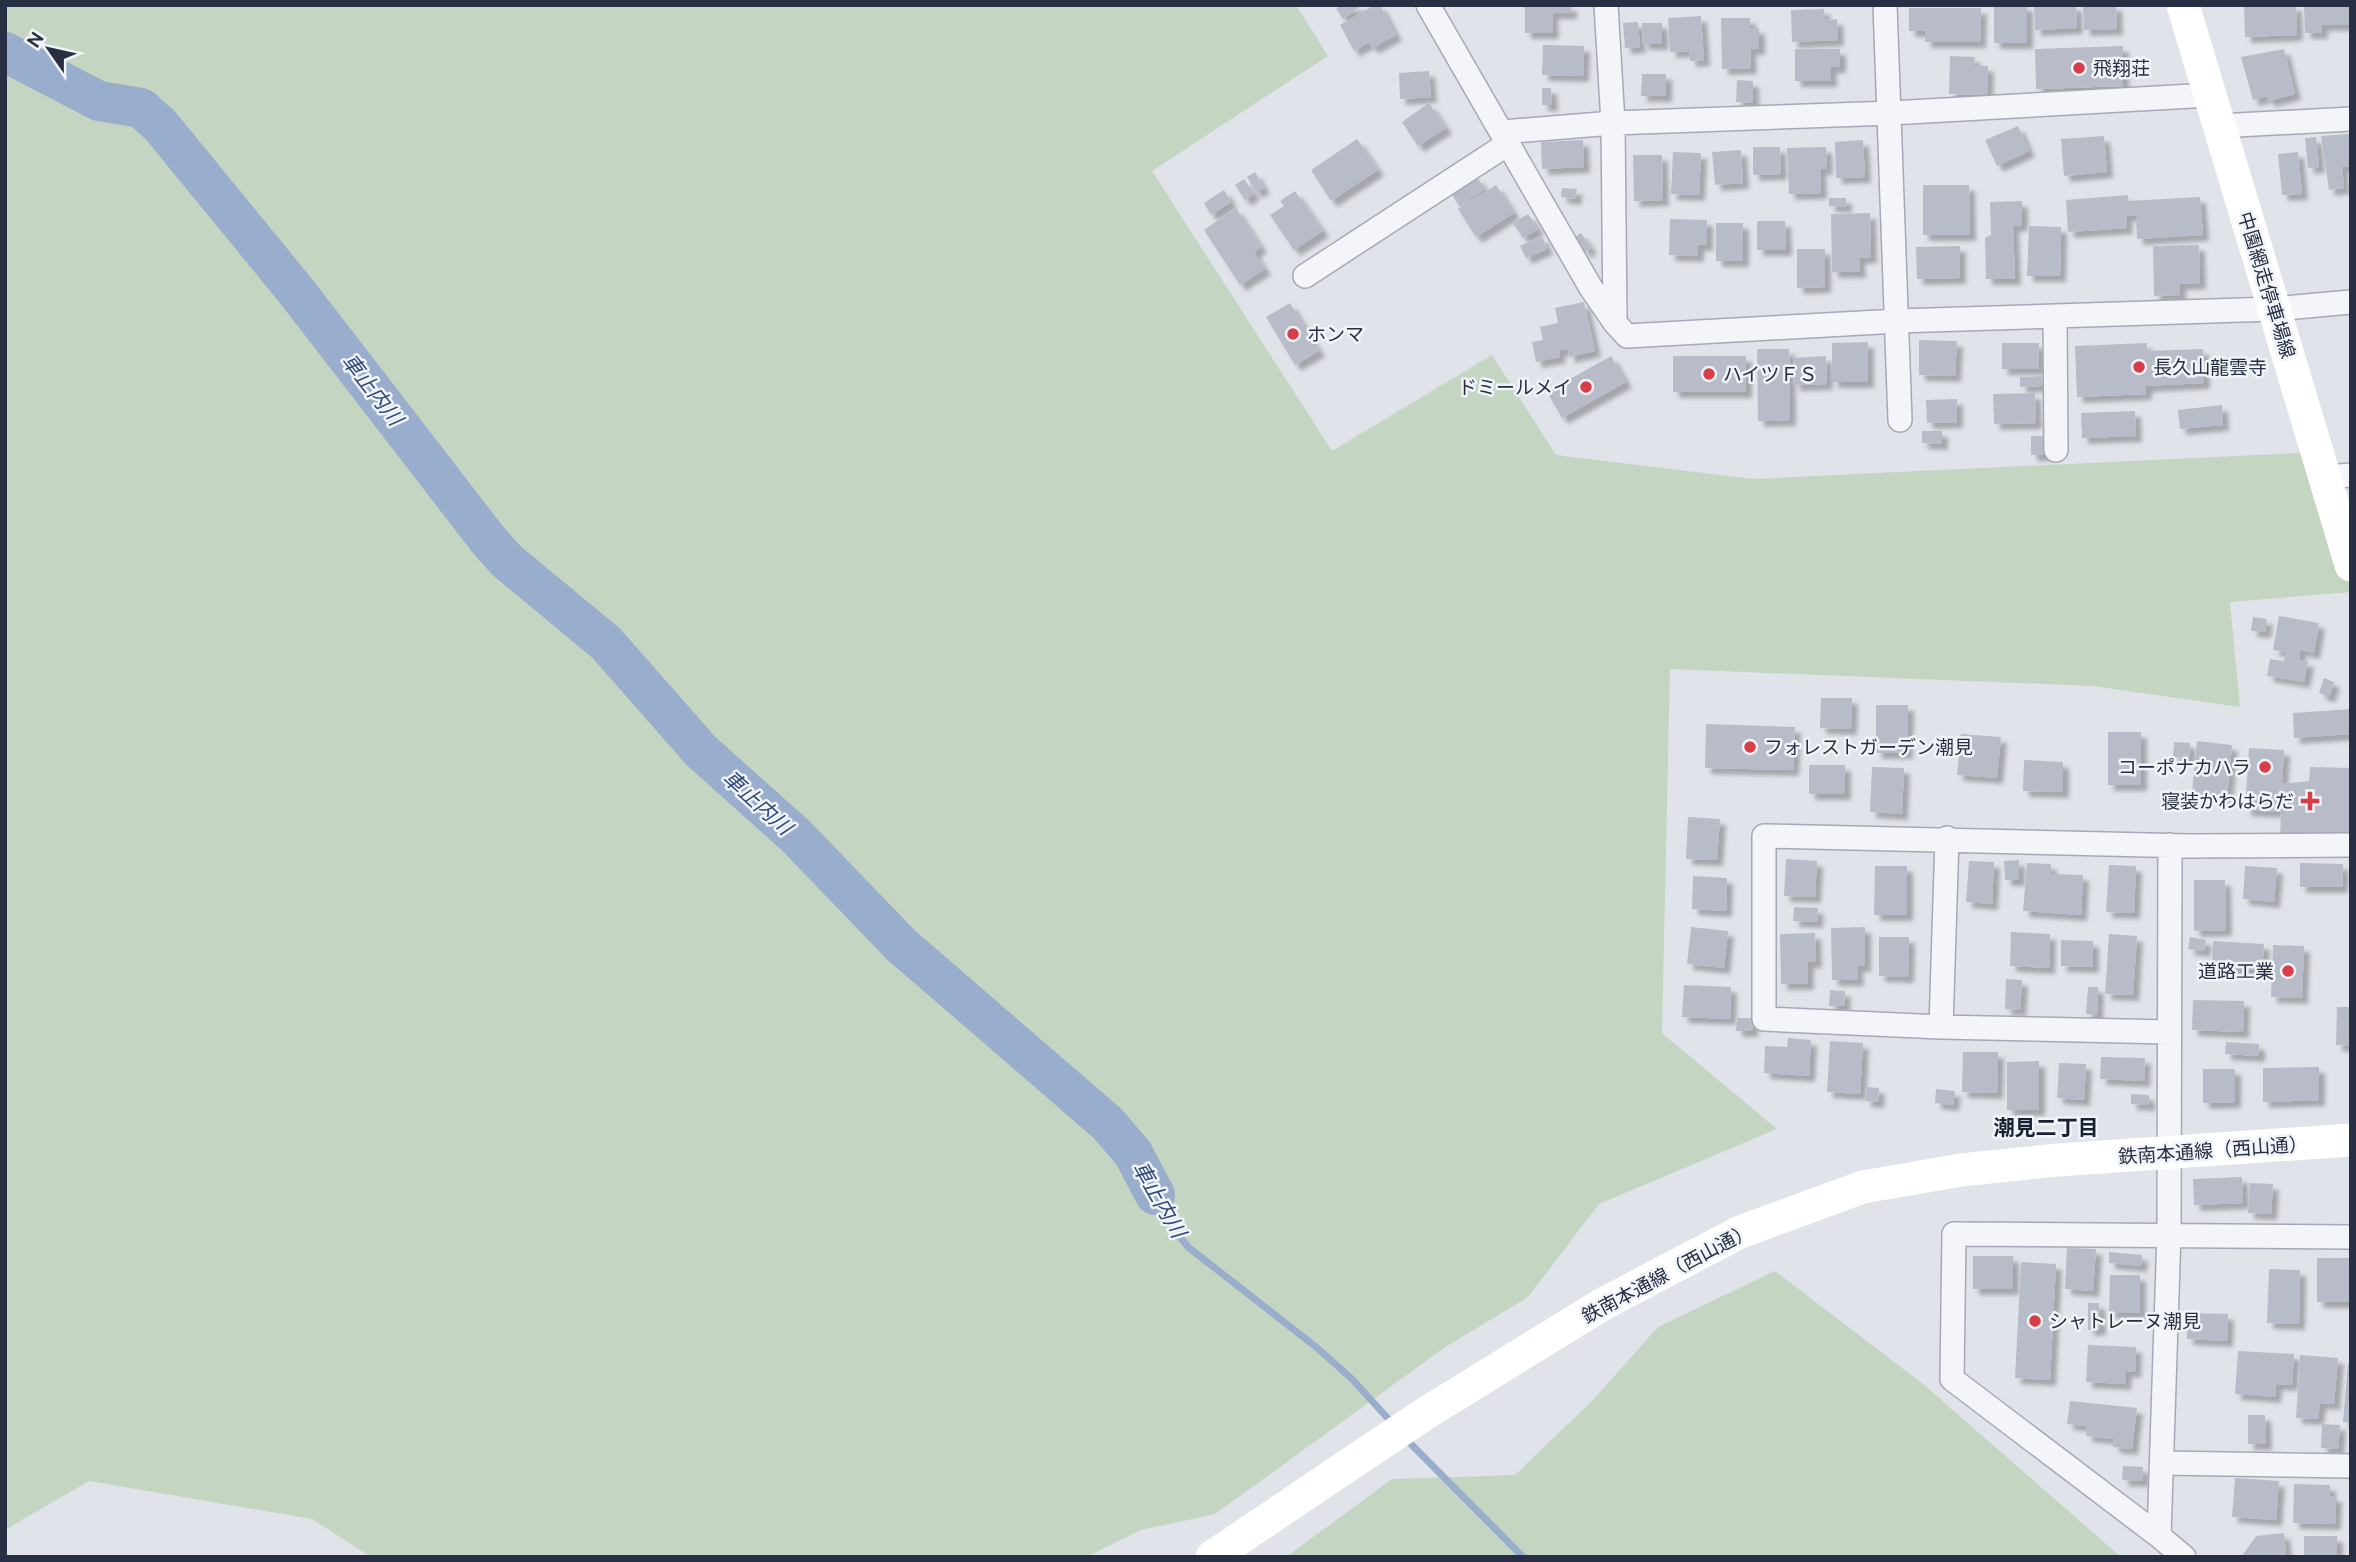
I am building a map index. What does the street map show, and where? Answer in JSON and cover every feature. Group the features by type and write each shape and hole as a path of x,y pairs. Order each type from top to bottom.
{"street":[{"path":"1428,5 1615,323 1627,336 1898,321 2273,309 2351,302"},
{"path":"1606,5 1613,123 1615,323"},
{"path":"1885,5 1900,420"},
{"name":"中園網走停車場線","path":"2183,5 2273,309 2338,476 2351,565"},
{"path":"1305,276 1506,137 1613,123 1891,113 2210,95"},
{"path":"2219,126 2351,119"},
{"path":"2055,317 2056,450"},
{"path":"2169,1032 1941,1027 1764,1019 1764,836 2171,845 2351,845"},
{"path":"1941,1027 1947,838"},
{"path":"2158,1535 2169,1233 2171,845"},
{"name":"鉄南本通線（西山通）","path":"1226,1547 1423,1415 1604,1304 1740,1232 1863,1187 1961,1170 2351,1140"},
{"path":"2184,1557 1952,1379 1954,1234 2169,1233 2351,1237"},
{"path":"2162,1463 2351,1466"}],"green space":[{"path":"5,5 1296,5 1328,56 1152,171 1332,451 1492,355 1556,455 1753,479 2318,452 2351,565 2351,592 2230,602 2240,707 2092,686 1670,669 1662,1033 1777,1129 1599,1204 1528,1297 1444,1348 1215,1514 1141,1530 1086,1557 371,1557 312,1519 89,1481 5,1530"},
{"path":"1775,1271 1923,1384 2121,1557 1286,1557 1392,1479 1515,1475 1592,1401 1658,1327"}],"building":[{"path":"1341,5 1362,5 1343,19 1336,9"},
{"path":"1375,5 1380,5 1396,35 1372,48 1369,42 1354,51 1340,25"},
{"path":"1525,5 1571,5 1571,13 1552,13 1553,33 1525,33"},
{"path":"1994,5 2027,5 2027,43 1994,43"},
{"path":"2034,5 2076,5 2077,28 2035,30"},
{"path":"2083,5 2116,5 2117,29 2084,30"},
{"path":"2244,5 2296,5 2297,35 2245,37"},
{"path":"2304,5 2351,5 2351,25 2322,25 2322,33 2305,33"},
{"path":"1909,8 1981,8 1980,42 1925,42 1925,31 1909,31"},
{"path":"1824,9 1825,20 1837,19 1838,40 1792,42 1791,10"},
{"path":"1701,16 1704,60 1690,61 1689,51 1670,52 1668,18"},
{"path":"1721,18 1750,18 1750,28 1759,28 1759,49 1750,49 1751,68 1722,69"},
{"path":"1638,22 1640,47 1625,48 1623,23"},
{"path":"1642,23 1662,23 1662,44 1643,44"},
{"path":"1543,45 1584,46 1583,76 1542,75"},
{"name":"飛翔荘","path":"2123,46 2123,86 2036,89 2035,49"},
{"path":"1795,49 1840,49 1840,67 1831,67 1831,81 1795,81"},
{"path":"2284,49 2295,94 2269,101 2267,96 2253,100 2241,57"},
{"path":"1950,56 1975,57 1974,66 1988,66 1987,95 1949,94"},
{"path":"1429,71 1431,97 1400,99 1399,73"},
{"path":"1642,74 1666,74 1666,96 1641,96"},
{"path":"1737,80 1753,81 1753,103 1736,102"},
{"path":"1542,88 1551,88 1552,105 1542,105"},
{"path":"1429,103 1446,128 1418,146 1402,122"},
{"path":"2018,126 2029,151 1997,166 1985,140"},
{"path":"2349,134 2351,166 2342,167 2344,188 2329,190 2321,136"},
{"path":"2104,136 2107,172 2064,176 2061,139"},
{"path":"2316,137 2319,167 2308,168 2305,138"},
{"path":"1357,139 1378,170 1331,201 1311,170"},
{"path":"1583,140 1584,167 1542,169 1541,142"},
{"path":"1863,140 1865,177 1836,178 1835,142"},
{"path":"1753,147 1780,147 1781,174 1753,175"},
{"path":"1826,147 1827,169 1820,169 1821,193 1789,194 1787,148"},
{"path":"1741,150 1743,183 1715,185 1712,152"},
{"path":"1673,152 1701,153 1699,195 1671,194"},
{"path":"2298,152 2302,194 2282,195 2278,154"},
{"path":"1633,155 1662,155 1663,200 1634,201"},
{"path":"1255,172 1264,188 1256,192 1247,177"},
{"path":"1477,177 1485,189 1460,207 1452,195"},
{"path":"1244,179 1254,194 1245,200 1235,185"},
{"path":"1496,185 1514,213 1476,237 1458,209"},
{"path":"1923,185 1969,185 1970,235 1923,235"},
{"path":"1562,188 1577,189 1575,199 1561,197"},
{"path":"1224,190 1231,202 1211,215 1204,203"},
{"path":"1295,191 1323,231 1294,250 1270,215 1284,206 1280,201"},
{"path":"2128,195 2128,201 2200,197 2203,235 2137,239 2136,215 2126,216 2127,228 2068,232 2066,200"},
{"path":"1829,198 1846,198 1846,207 1829,206"},
{"path":"2022,201 2022,225 2013,226 2015,279 1986,279 1985,238 1991,235 1990,202"},
{"path":"1236,208 1261,247 1254,252 1265,269 1240,285 1204,230"},
{"path":"1870,213 1871,257 1859,258 1860,272 1832,272 1831,214"},
{"path":"1528,214 1538,229 1523,238 1513,223"},
{"path":"1670,219 1707,220 1707,245 1698,245 1698,256 1669,255"},
{"path":"1757,221 1785,221 1786,250 1757,250"},
{"path":"1716,223 1743,223 1743,261 1716,261"},
{"path":"2029,226 2061,227 2060,276 2027,276"},
{"path":"1581,233 1591,248 1585,252 1575,237"},
{"path":"1542,236 1547,249 1526,258 1520,246"},
{"path":"2199,245 2200,283 2180,284 2180,295 2154,296 2153,246"},
{"path":"1960,246 1960,278 1917,279 1916,247"},
{"path":"1797,249 1825,249 1825,287 1797,288"},
{"path":"1584,302 1595,351 1569,357 1568,349 1559,350 1560,357 1536,362 1532,342 1543,340 1540,327 1558,323 1555,308"},
{"name":"ホンマ","path":"1290,303 1319,351 1295,365 1266,317"},
{"path":"1919,340 1957,341 1955,376 1919,375"},
{"path":"1868,342 1868,382 1832,382 1832,343"},
{"path":"2002,343 2039,343 2038,369 2002,369"},
{"name":"長久山龍雲寺","path":"2147,343 2147,351 2203,349 2204,383 2146,386 2146,394 2077,397 2075,346"},
{"path":"1757,349 1789,349 1790,420 1758,421"},
{"name":"ドミールメイ","path":"1611,356 1626,382 1562,418 1547,392"},
{"name":"ハイツＦＳ","path":"1673,356 1746,356 1746,392 1673,392"},
{"path":"1826,356 1827,384 1794,385 1793,358"},
{"path":"2042,376 2042,386 2020,387 2020,377"},
{"path":"2035,393 2036,423 1994,424 1993,394"},
{"path":"1957,399 1957,422 1927,423 1926,400"},
{"path":"2222,405 2223,425 2180,429 2178,410"},
{"path":"2135,411 2136,436 2082,438 2081,413"},
{"path":"1922,431 1942,431 1942,444 1922,443"},
{"path":"2031,436 2045,436 2045,455 2031,455"},
{"path":"2279,616 2319,623 2314,653 2300,650 2299,660 2308,661 2304,682 2267,676 2270,659 2284,661 2286,652 2273,650"},
{"path":"2253,617 2267,619 2265,632 2251,631"},
{"path":"2324,678 2334,682 2329,697 2319,693"},
{"path":"1821,698 1852,698 1851,729 1820,728"},
{"path":"1876,705 1908,705 1907,753 1876,753"},
{"path":"2351,709 2351,734 2294,738 2293,713"},
{"name":"フォレストガーデン潮見","path":"1706,724 1795,727 1793,770 1705,768"},
{"path":"2108,732 2141,732 2141,785 2108,785"},
{"path":"1961,734 2001,737 1997,778 1957,775"},
{"path":"2197,741 2232,745 2227,796 2192,793"},
{"path":"2174,742 2190,743 2189,759 2173,757"},
{"name":"寝装かわはらだ","path":"2249,748 2284,750 2282,784 2309,781 2310,767 2351,768 2351,838 2280,838 2281,812 2245,810"},
{"path":"2024,760 2063,762 2063,792 2023,791"},
{"path":"1809,765 1845,765 1845,794 1809,794"},
{"path":"1872,767 1904,768 1902,814 1870,812"},
{"path":"1688,817 1720,819 1717,860 1686,859"},
{"path":"1786,859 1817,861 1815,897 1784,896"},
{"path":"2019,860 2019,880 2005,880 2004,861"},
{"path":"1969,861 1994,862 1992,904 1966,902"},
{"path":"2027,863 2051,864 2051,874 2083,875 2081,915 2023,911"},
{"path":"2300,863 2343,864 2342,887 2300,887"},
{"path":"2109,865 2136,866 2134,913 2106,912"},
{"path":"1875,866 1907,866 1907,915 1874,915"},
{"path":"2245,866 2277,868 2274,902 2243,899"},
{"path":"1693,876 1727,878 1726,911 1692,909"},
{"path":"2194,880 2225,880 2226,930 2194,931"},
{"path":"1794,907 1818,908 1817,922 1793,921"},
{"path":"1691,927 1728,931 1724,968 1687,964"},
{"path":"1865,927 1865,966 1857,966 1858,980 1832,980 1831,928"},
{"path":"2011,932 2050,934 2049,968 2010,966"},
{"path":"1815,933 1816,962 1808,962 1808,984 1781,984 1780,934"},
{"path":"2109,934 2137,936 2133,995 2105,994"},
{"path":"1879,937 1909,937 1908,977 1879,976"},
{"path":"2190,937 2206,940 2204,951 2188,949"},
{"path":"2061,940 2093,941 2093,967 2061,966"},
{"path":"2213,941 2264,944 2262,970 2212,967"},
{"name":"道路工業","path":"2273,945 2304,946 2302,998 2271,997"},
{"path":"2006,979 2022,980 2020,1010 2005,1009"},
{"path":"1684,985 1731,987 1730,1019 1682,1017"},
{"path":"2088,987 2098,987 2097,1015 2086,1014"},
{"path":"1830,990 1845,991 1844,1006 1829,1006"},
{"path":"2193,1000 2244,1001 2243,1032 2192,1030"},
{"path":"2337,1007 2351,1007 2351,1046 2336,1045"},
{"path":"1737,1018 1753,1018 1752,1031 1736,1031"},
{"path":"1788,1038 1811,1040 1809,1076 1764,1073 1765,1046 1787,1047"},
{"path":"1830,1041 1863,1043 1860,1094 1827,1092"},
{"path":"2226,1042 2259,1044 2259,1056 2225,1054"},
{"path":"1963,1052 1998,1052 1997,1093 1962,1092"},
{"path":"2101,1057 2145,1058 2144,1081 2100,1079"},
{"path":"2039,1061 2039,1110 2007,1110 2007,1062"},
{"path":"2059,1063 2086,1064 2084,1100 2057,1098"},
{"path":"2319,1067 2319,1100 2263,1102 2263,1068"},
{"path":"2203,1069 2235,1069 2235,1102 2203,1103"},
{"path":"1866,1087 1879,1088 1878,1102 1865,1101"},
{"path":"1936,1089 1955,1091 1953,1105 1935,1103"},
{"path":"2131,1094 2149,1095 2149,1105 2131,1104"},
{"path":"2242,1177 2243,1203 2194,1205 2193,1179"},
{"path":"2250,1183 2273,1184 2271,1214 2248,1213"},
{"path":"2067,1248 2096,1249 2093,1291 2065,1289"},
{"path":"2109,1252 2142,1255 2141,1266 2109,1263"},
{"path":"1973,1256 2013,1256 2013,1289 1973,1289"},
{"path":"2317,1258 2351,1258 2351,1302 2317,1302"},
{"name":"シャトレーヌ潮見","path":"2021,1262 2056,1264 2050,1380 2015,1378"},
{"path":"2269,1269 2300,1270 2299,1324 2267,1323"},
{"path":"2110,1275 2140,1275 2140,1313 2109,1313"},
{"path":"2088,1303 2099,1303 2100,1329 2088,1330"},
{"path":"2187,1313 2228,1314 2227,1341 2187,1339"},
{"path":"2088,1345 2136,1347 2135,1372 2126,1371 2125,1384 2086,1382"},
{"path":"2238,1351 2294,1354 2292,1385 2276,1384 2275,1397 2235,1394"},
{"path":"2300,1355 2338,1358 2334,1404 2320,1403 2318,1419 2296,1418"},
{"path":"2348,1363 2351,1363 2351,1422 2343,1422"},
{"path":"2070,1401 2137,1408 2132,1449 2113,1447 2114,1439 2086,1436 2087,1426 2067,1424"},
{"path":"2248,1415 2265,1415 2266,1444 2248,1444"},
{"path":"2322,1424 2340,1425 2338,1449 2321,1448"},
{"path":"2123,1466 2143,1467 2142,1481 2122,1480"},
{"path":"2235,1478 2279,1481 2276,1520 2232,1517"},
{"path":"2294,1484 2330,1485 2330,1496 2336,1496 2335,1524 2293,1523"},
{"path":"2284,1533 2286,1554 2241,1557 2256,1536"},
{"path":"2304,1536 2337,1536 2337,1557 2304,1557"}],"waterway":[{"name":"車止内川","path":"5,52 99,101 141,108 160,125 296,291 507,561 606,643 701,751 796,836 901,945 1107,1123 1133,1153 1155,1195"},
{"name":"車止内川","path":"1155,1195 1169,1223 1188,1247 1316,1347 1352,1379 1393,1424"},
{"name":"車止内川","path":"1405,1438 1523,1557"}],"place":[{"name":"飛翔荘","path":"2079,68"},
{"name":"ホンマ","path":"1293,334"},
{"name":"長久山龍雲寺","path":"2139,367"},
{"name":"ハイツＦＳ","path":"1709,374"},
{"name":"ドミールメイ","path":"1586,387"},
{"name":"フォレストガーデン潮見","path":"1750,747"},
{"name":"コーポナカハラ","path":"2265,767"},
{"name":"寝装かわはらだ","path":"2310,801"},
{"name":"道路工業","path":"2288,971"},
{"name":"シャトレーヌ潮見","path":"2035,1321"}],"district":[{"name":"潮見二丁目","path":"2046,1127"}]}
